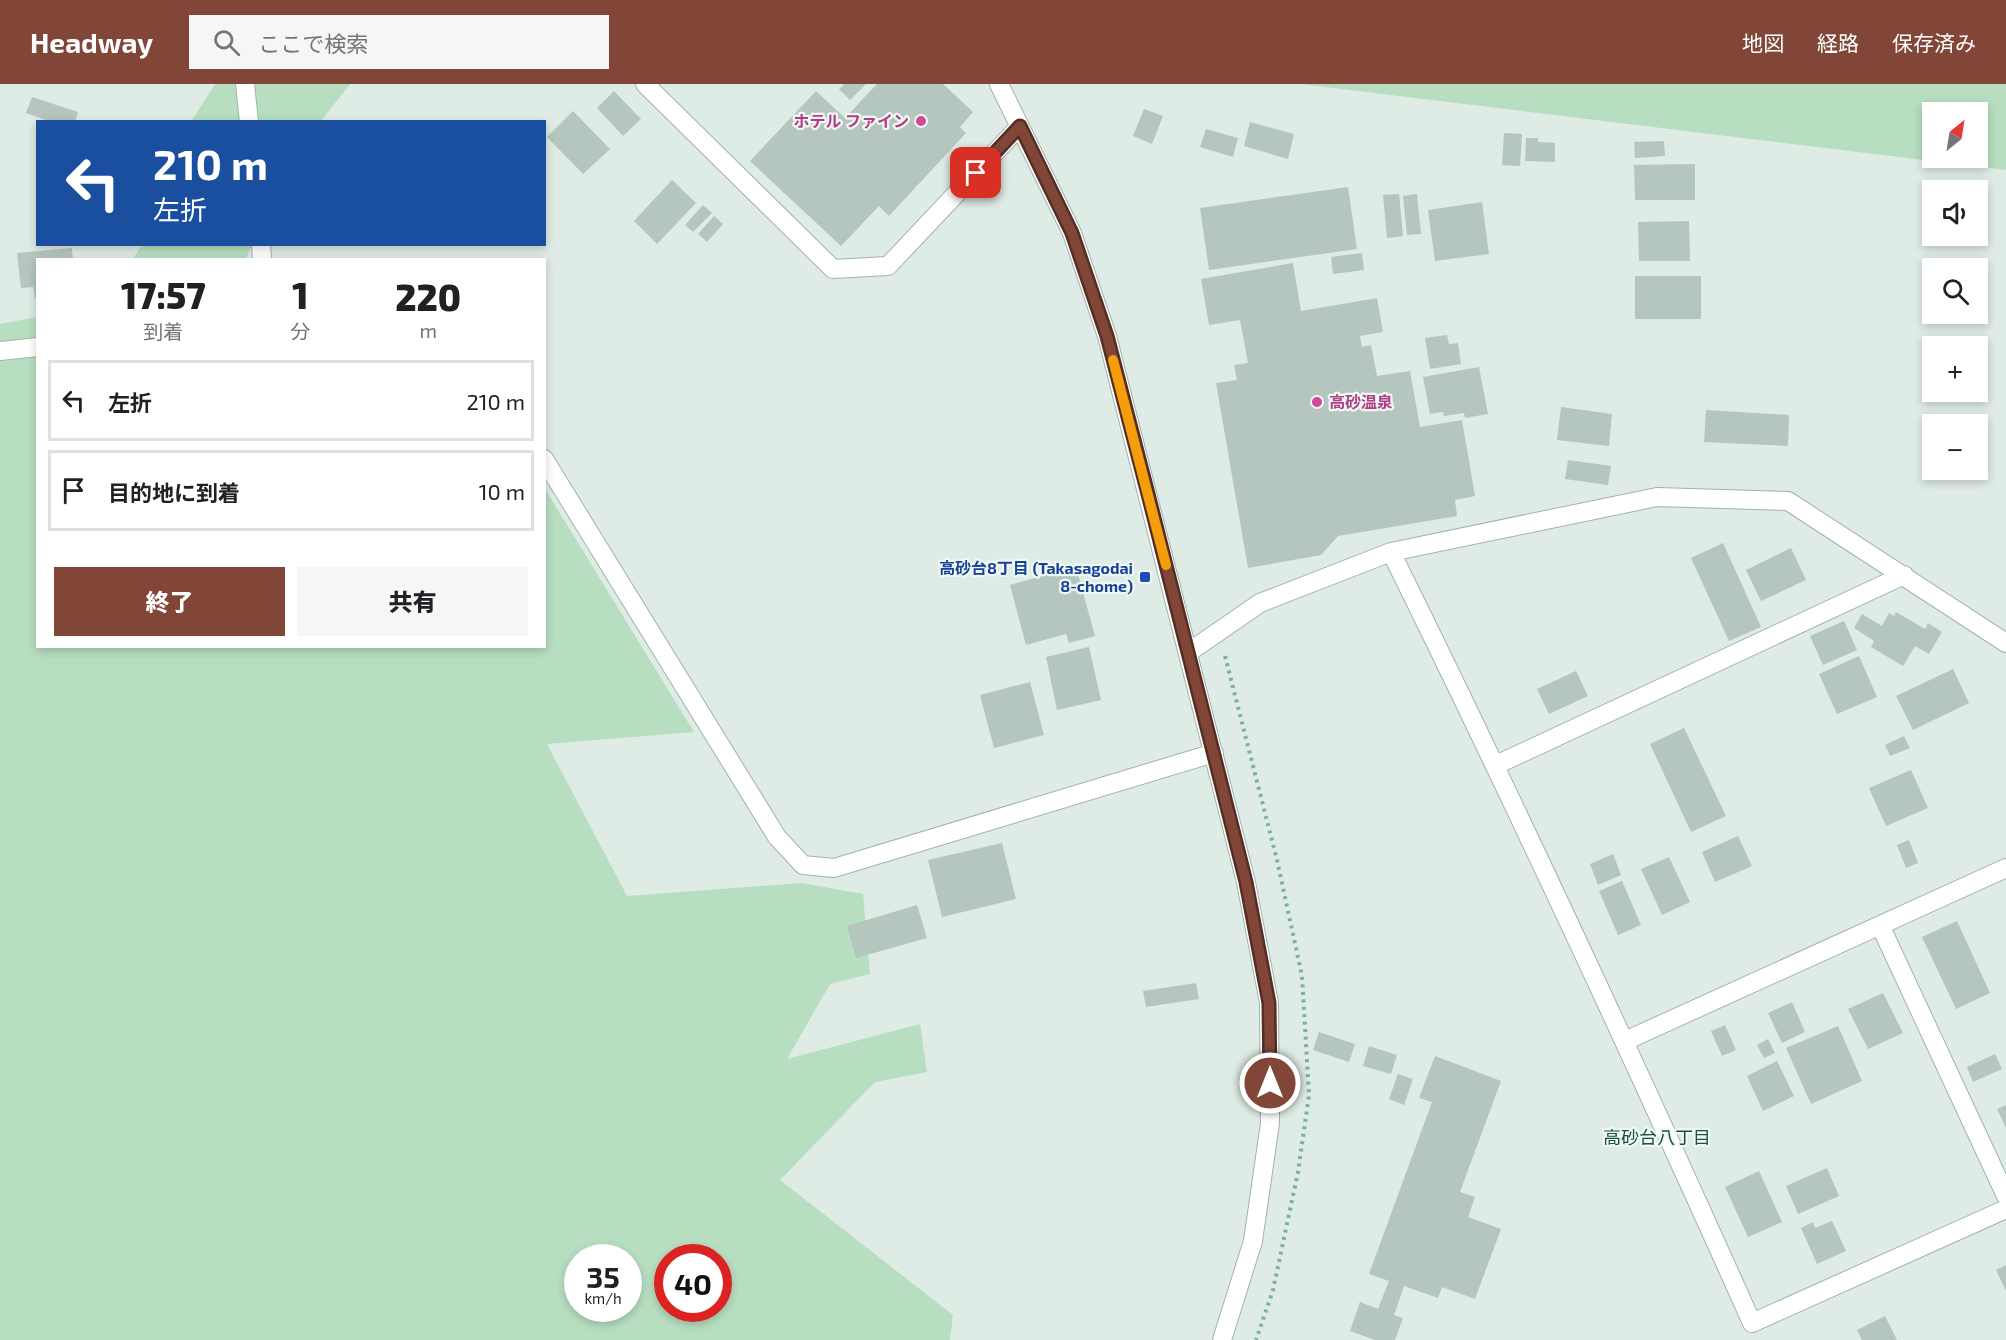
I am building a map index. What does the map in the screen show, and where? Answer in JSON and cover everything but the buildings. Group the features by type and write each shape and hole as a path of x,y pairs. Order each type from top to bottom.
{"street":[{"path":"245,84 249,120"},
{"path":"645,84 833,268 888,266 1020,126"},
{"path":"999,84 1072,233 1107,336 1246,882 1269,1003 1270,1123 1253,1241 1222,1340"},
{"path":"0,351 36,346"},
{"path":"546,462 777,837 803,865 834,868 1214,753"},
{"path":"1189,652 1218,629 1260,603 1391,552 1657,497 1788,501 2006,643"},
{"path":"1391,552 1496,765 1625,1041 1752,1323 2006,1209"},
{"path":"1496,765 1904,575"},
{"path":"1625,1041 2006,868"},
{"path":"1880,925 2006,1196"}],"green space":[{"path":"215,84 350,84 322,120 192,120"},
{"path":"1301,84 2006,84 2006,170 1988,168 1988,102 1922,102 1922,160"},
{"path":"141,246 252,246 246,258 133,258"},
{"path":"36,317 36,648 546,648 546,491 694,732 547,744 627,896 802,883 863,894 870,974 830,984 787,1059 920,1024 927,1072 875,1082 780,1180 953,1315 950,1340 0,1340 0,324"}],"slow traffic":[{"path":"1113,360 1166,565"}],"place":[{"name":"ホテル ファイン","path":"921,121"},
{"name":"高砂温泉","path":"1317,402"},
{"name":"高砂台8丁目 (Takasagodai 8-chome)","path":"1145,577"}],"district":[{"name":"高砂台八丁目","path":"1657,1138"}],"route":[{"path":"976,173 1020,126 1072,233 1107,336 1246,882 1269,1003 1270,1083"}]}
